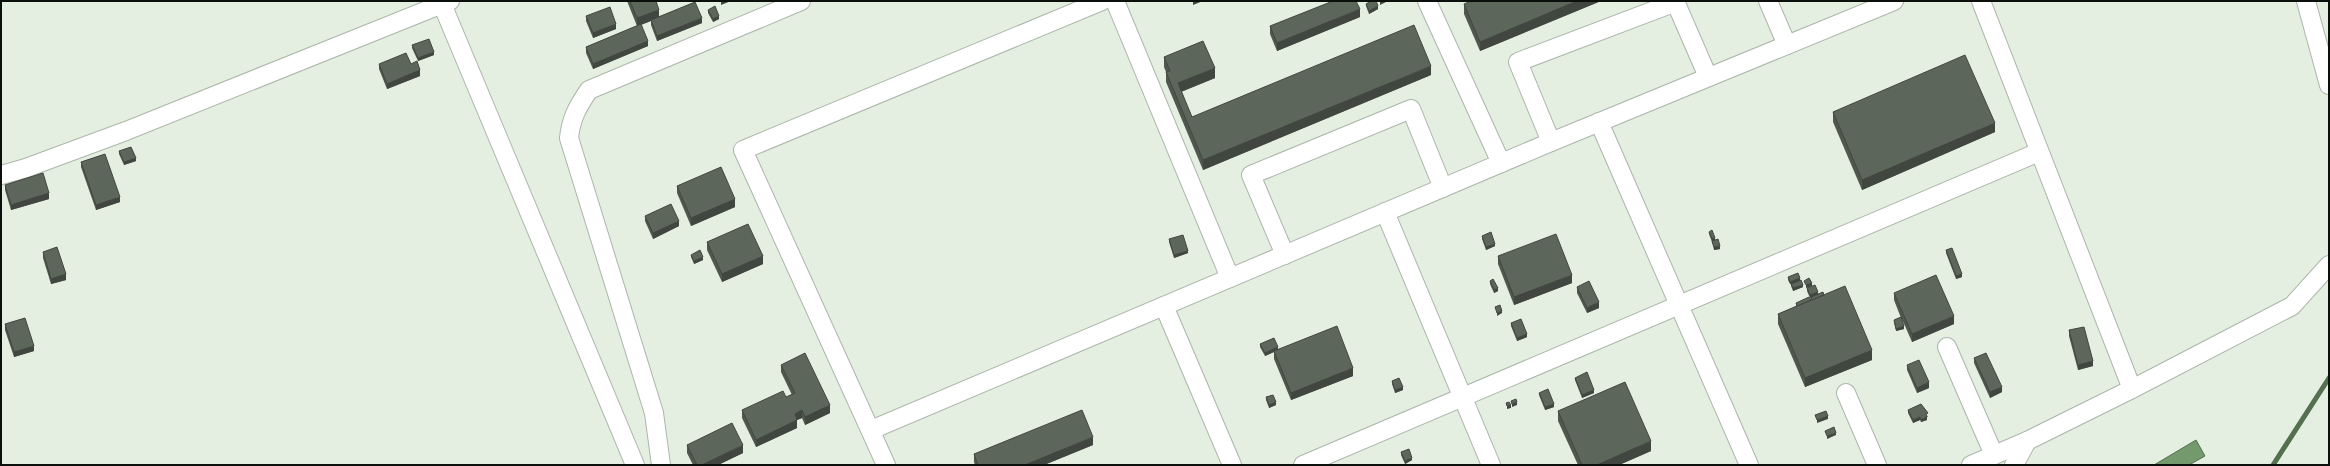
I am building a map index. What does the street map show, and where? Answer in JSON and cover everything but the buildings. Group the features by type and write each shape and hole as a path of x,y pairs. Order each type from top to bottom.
{"street":[{"path":"661,465 654,413 570,138 571,122 578,106 589,90 802,1"},
{"path":"886,465 743,150 1102,1"},
{"path":"1115,1 1230,278"},
{"path":"1427,1 1501,163"},
{"path":"1551,142 1518,62 1676,1 1708,77"},
{"path":"1768,1 1788,44"},
{"path":"871,430 1551,142 1894,1"},
{"path":"1980,1 2132,389"},
{"path":"2306,1 2329,85"},
{"path":"1,175 26,168 126,131 446,3 635,465"},
{"path":"1285,255 1251,174 1410,109 1443,188"},
{"path":"1599,122 1680,304 1749,465"},
{"path":"1304,465 2039,152"},
{"path":"1385,212 1491,465"},
{"path":"1971,465 2026,441 2132,389 2292,306 2329,265"},
{"path":"1164,306 1232,465"},
{"path":"1947,347 1994,455"},
{"path":"1846,393 1877,465"},
{"path":"2014,465 2026,441"}],"shaded area":[{"path":"2196,440 2205,456 2189,465 2154,465"}],"waterway":[{"path":"2273,465 2329,378"}]}
